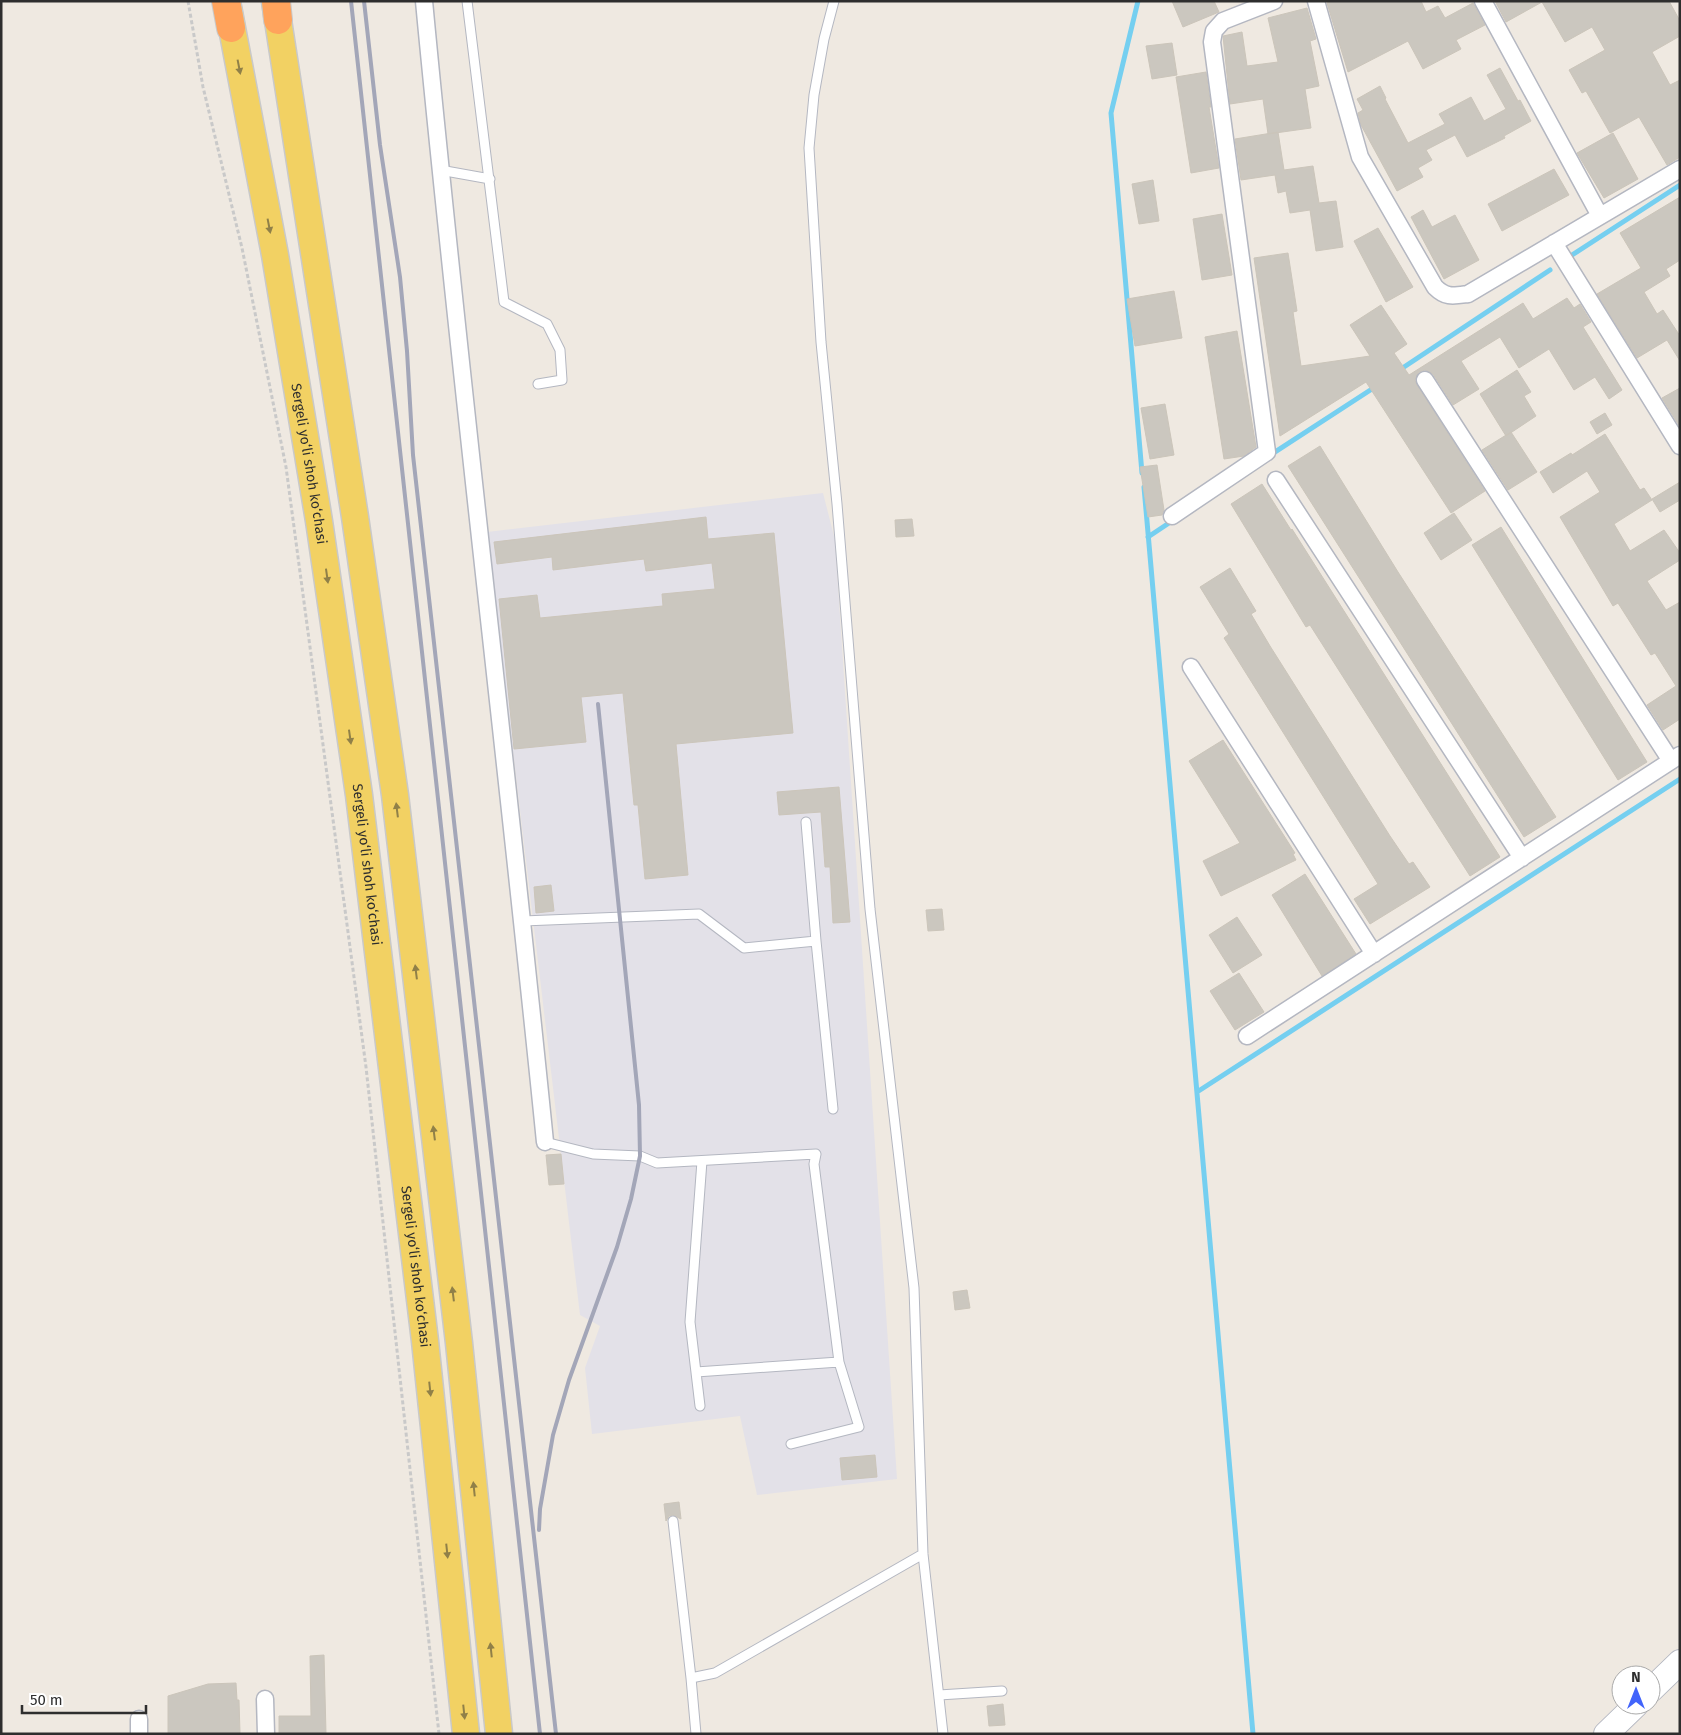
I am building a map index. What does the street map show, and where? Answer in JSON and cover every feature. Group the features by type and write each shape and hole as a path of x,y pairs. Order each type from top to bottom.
{"highway":[{"path":"226,1 231,28"}],"main road":[{"path":"276,8 395,795 460,1353 499,1734"},
{"name":"Sergeli yo‘li shoh ko‘chasi","path":"231,28 275,255 316,502 359,795 425,1341 466,1734"}],"street":[{"path":"424,1 440,170 523,921 545,1142"},
{"path":"1172,516 1267,452 1212,42 1214,31 1223,21 1274,1"},
{"path":"1316,1 1360,157 1434,287 1442,294 1453,296 1468,294 1680,169"},
{"path":"1483,1 1600,216"},
{"path":"1554,243 1680,446"},
{"path":"1247,1036 1675,758 1425,380"},
{"path":"1276,480 1522,858"},
{"path":"1191,667 1374,954"},
{"path":"1661,1680 1680,1662"},
{"path":"266,1699 266,1734"},
{"path":"1606,1734 1626,1715"}],"lane":[{"path":"467,1 504,302 546,324 560,350 562,380 538,384"},
{"path":"834,1 824,39 814,94 809,148 821,342 838,504 870,909 914,1288 923,1554 943,1734"},
{"path":"440,170 490,179"},
{"path":"806,822 833,1108"},
{"path":"523,921 699,914 744,948 816,941"},
{"path":"545,1142 593,1154 640,1156 657,1163 816,1154 814,1164 838,1362 859,1427 791,1444"},
{"path":"700,1406 690,1322 702,1161"},
{"path":"696,1372 838,1362"},
{"path":"672,1521 696,1734"},
{"path":"691,1678 715,1673 923,1554"},
{"path":"938,1695 1002,1691"}],"path":[{"path":"188,1 204,87 244,258 286,467 366,1068 440,1734"}],"shaded area":[{"path":"823,493 835,540 897,1479 757,1495 740,1416 592,1434 585,1368 600,1326 580,1315 487,532"}],"building":[{"path":"1172,1 1214,1 1219,12 1183,27"},
{"path":"1332,1 1421,1 1426,12 1438,6 1445,18 1473,3 1485,25 1456,40 1461,49 1423,69 1408,41 1348,72 1327,3"},
{"path":"1495,1 1669,1 1680,21 1680,36 1652,52 1670,85 1680,80 1680,157 1667,165 1639,117 1610,133 1586,91 1582,93 1569,70 1605,50 1592,27 1565,42 1542,2 1506,22"},
{"path":"1307,8 1316,39 1310,41 1319,86 1305,89 1311,128 1268,134 1263,99 1230,104 1223,36 1242,32 1247,66 1278,62 1268,18"},
{"path":"1172,43 1177,75 1152,79 1146,46"},
{"path":"1500,68 1531,121 1504,136 1505,138 1467,157 1455,135 1426,150 1432,160 1418,168 1423,177 1397,191 1361,125 1358,113 1363,110 1357,99 1380,86 1408,143 1445,124 1439,114 1471,97 1484,121 1506,109 1487,75"},
{"path":"1206,72 1211,107 1209,107 1219,168 1191,173 1176,77"},
{"path":"1278,132 1284,170 1313,166 1319,203 1336,201 1343,247 1316,251 1310,210 1290,213 1286,191 1278,193 1275,175 1241,180 1235,139"},
{"path":"1613,133 1638,179 1604,198 1577,153"},
{"path":"1554,169 1569,195 1502,231 1488,204"},
{"path":"1153,180 1159,221 1139,224 1132,184"},
{"path":"1680,197 1680,260 1666,269 1670,276 1644,292 1657,314 1663,310 1680,336 1680,361 1667,340 1637,358 1597,294 1641,268 1620,233"},
{"path":"1423,210 1432,227 1455,215 1479,260 1444,279 1411,217"},
{"path":"1222,214 1232,275 1202,280 1193,219"},
{"path":"1378,228 1413,287 1386,302 1354,241"},
{"path":"1288,253 1297,311 1293,312 1301,366 1370,356 1350,325 1381,305 1407,344 1394,353 1409,375 1523,303 1533,319 1567,298 1574,308 1580,304 1591,322 1583,327 1622,390 1609,399 1595,377 1574,390 1549,349 1519,368 1500,337 1461,361 1479,389 1453,405 1433,374 1425,370 1419,372 1415,380 1417,385 1485,491 1451,513 1366,382 1280,436 1254,258"},
{"path":"1174,291 1182,338 1135,346 1127,299"},
{"path":"1237,331 1256,447 1244,456 1224,459 1205,337"},
{"path":"1517,370 1531,392 1524,396 1536,416 1506,436 1480,394"},
{"path":"1680,388 1680,427 1662,398"},
{"path":"1165,404 1174,455 1150,459 1141,408"},
{"path":"1605,413 1612,425 1597,434 1590,422"},
{"path":"1511,432 1537,472 1508,490 1482,450"},
{"path":"1605,434 1640,490 1644,488 1652,500 1614,524 1630,551 1664,530 1680,553 1680,560 1647,581 1666,610 1680,602 1680,719 1663,730 1647,705 1676,686 1655,653 1651,655 1618,603 1613,606 1560,517 1600,492 1587,471 1553,493 1540,472"},
{"path":"1320,446 1398,572 1556,817 1524,837 1288,466"},
{"path":"1157,465 1164,510 1162,515 1148,517 1140,467"},
{"path":"1680,482 1680,500 1660,512 1652,499"},
{"path":"1262,484 1500,857 1470,876 1310,625 1306,627 1231,504"},
{"path":"1454,513 1472,540 1441,560 1424,533"},
{"path":"706,517 708,539 774,533 793,733 676,744 688,875 645,879 638,805 634,805 623,693 581,697 586,742 514,749 499,599 537,595 540,618 663,606 662,594 715,589 712,563 646,571 644,559 553,570 552,557 497,564 494,542"},
{"path":"912,519 914,536 896,537 895,520"},
{"path":"1501,527 1647,762 1618,780 1472,545"},
{"path":"1230,568 1256,611 1251,614 1270,646 1390,836 1409,864 1413,862 1430,887 1370,924 1354,899 1378,884 1224,638 1229,634 1200,587"},
{"path":"1223,740 1295,853 1293,854 1296,860 1221,896 1203,861 1240,843 1189,761"},
{"path":"839,787 850,922 833,923 830,867 825,867 821,812 779,815 777,792"},
{"path":"1305,874 1356,954 1322,976 1272,895"},
{"path":"551,885 554,911 536,913 534,887"},
{"path":"942,909 944,930 928,931 926,910"},
{"path":"1237,917 1262,955 1233,973 1209,935"},
{"path":"1239,973 1264,1012 1235,1030 1210,991"},
{"path":"561,1154 564,1184 549,1185 546,1155"},
{"path":"967,1290 970,1308 955,1310 953,1292"},
{"path":"875,1455 877,1477 842,1480 840,1458"},
{"path":"679,1502 681,1519 673,1515 669,1516 666,1521 664,1504"},
{"path":"324,1655 326,1734 279,1734 279,1716 311,1716 310,1656"},
{"path":"236,1683 237,1700 239,1700 240,1734 168,1734 168,1696 208,1684"},
{"path":"1003,1704 1005,1725 989,1726 987,1706"}],"waterway":[{"path":"1138,1 1111,113 1142,473"},
{"path":"1572,255 1680,185"},
{"path":"1398,371 1550,270"},
{"path":"1269,456 1375,387"},
{"path":"1144,487 1253,1734"},
{"path":"1148,537 1172,521"},
{"path":"1197,1092 1680,779"}],"railway":[{"path":"351,1 540,1734"},
{"path":"364,1 380,145 400,277 407,351 413,455 556,1734"},
{"path":"539,1530 540,1509 553,1435 569,1380 617,1247 631,1199 640,1156 639,1105 598,704"}]}
